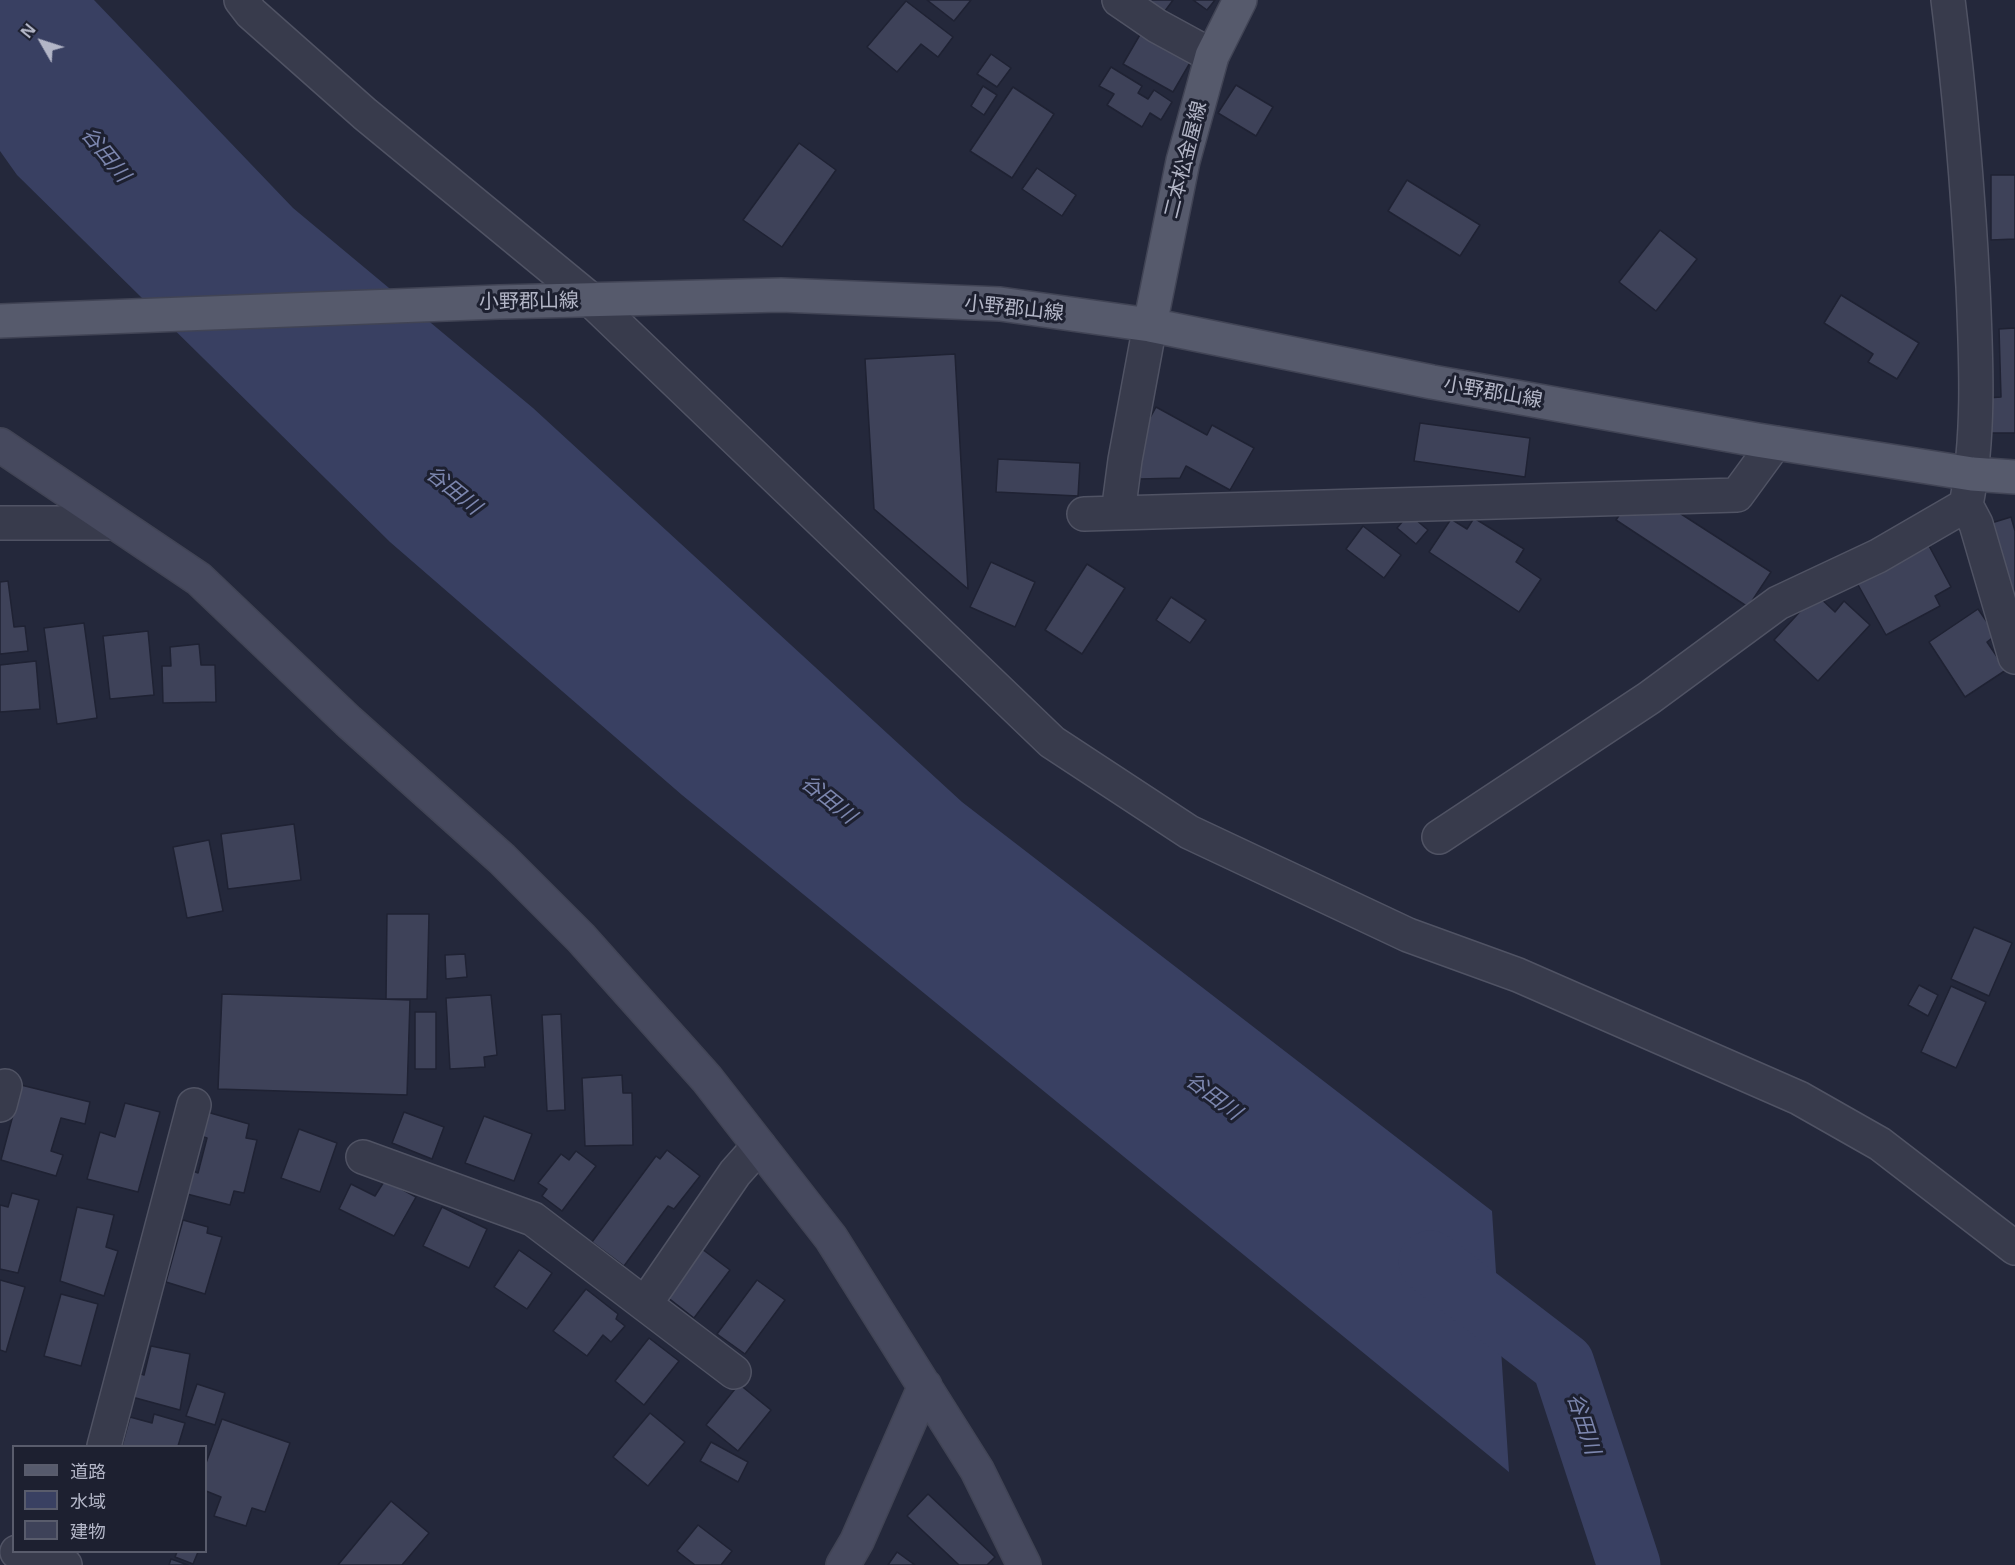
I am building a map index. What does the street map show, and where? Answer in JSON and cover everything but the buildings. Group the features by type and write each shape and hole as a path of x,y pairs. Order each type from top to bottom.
{"main road":[{"name":"二本松金屋線","path":"1150,325 1183,160 1212,56 1240,0"},
{"name":"小野郡山線","path":"0,321 499,302 781,295 1000,304 1150,325 1432,382 1775,443 1969,490 2015,477"}],"street":[{"path":"241,0 251,13 364,114 591,300 1052,742 1200,837 1408,935 1518,975 1799,1098 1880,1144 2015,1248"},
{"path":"1119,0 1157,26 1212,56"},
{"path":"1948,0 1968,190 1976,350 1969,490 1976,524 2015,657"},
{"path":"1118,513 1125,460 1150,325"},
{"path":"1084,514 1737,495 1775,443"},
{"path":"0,445 199,579 348,721 502,859 581,938 707,1079 831,1238 977,1470 1024,1565"},
{"path":"1439,837 1649,698 1778,603 1878,556 1969,490"},
{"path":"0,523 113,523"},
{"path":"104,1445 194,1105"},
{"path":"645,1304 735,1173 759,1146"},
{"path":"363,1157 533,1220 734,1372"},
{"path":"843,1565 857,1541 925,1386"},
{"path":"22,1553 65,1565"}],"water":[{"path":"0,0 94,0 293,208 533,408 962,802 1492,1211 1509,1472 682,795 390,542 17,175 0,151"}],"waterway":[{"name":"谷田川","path":"1430,1262 1563,1364 1629,1565"}]}
